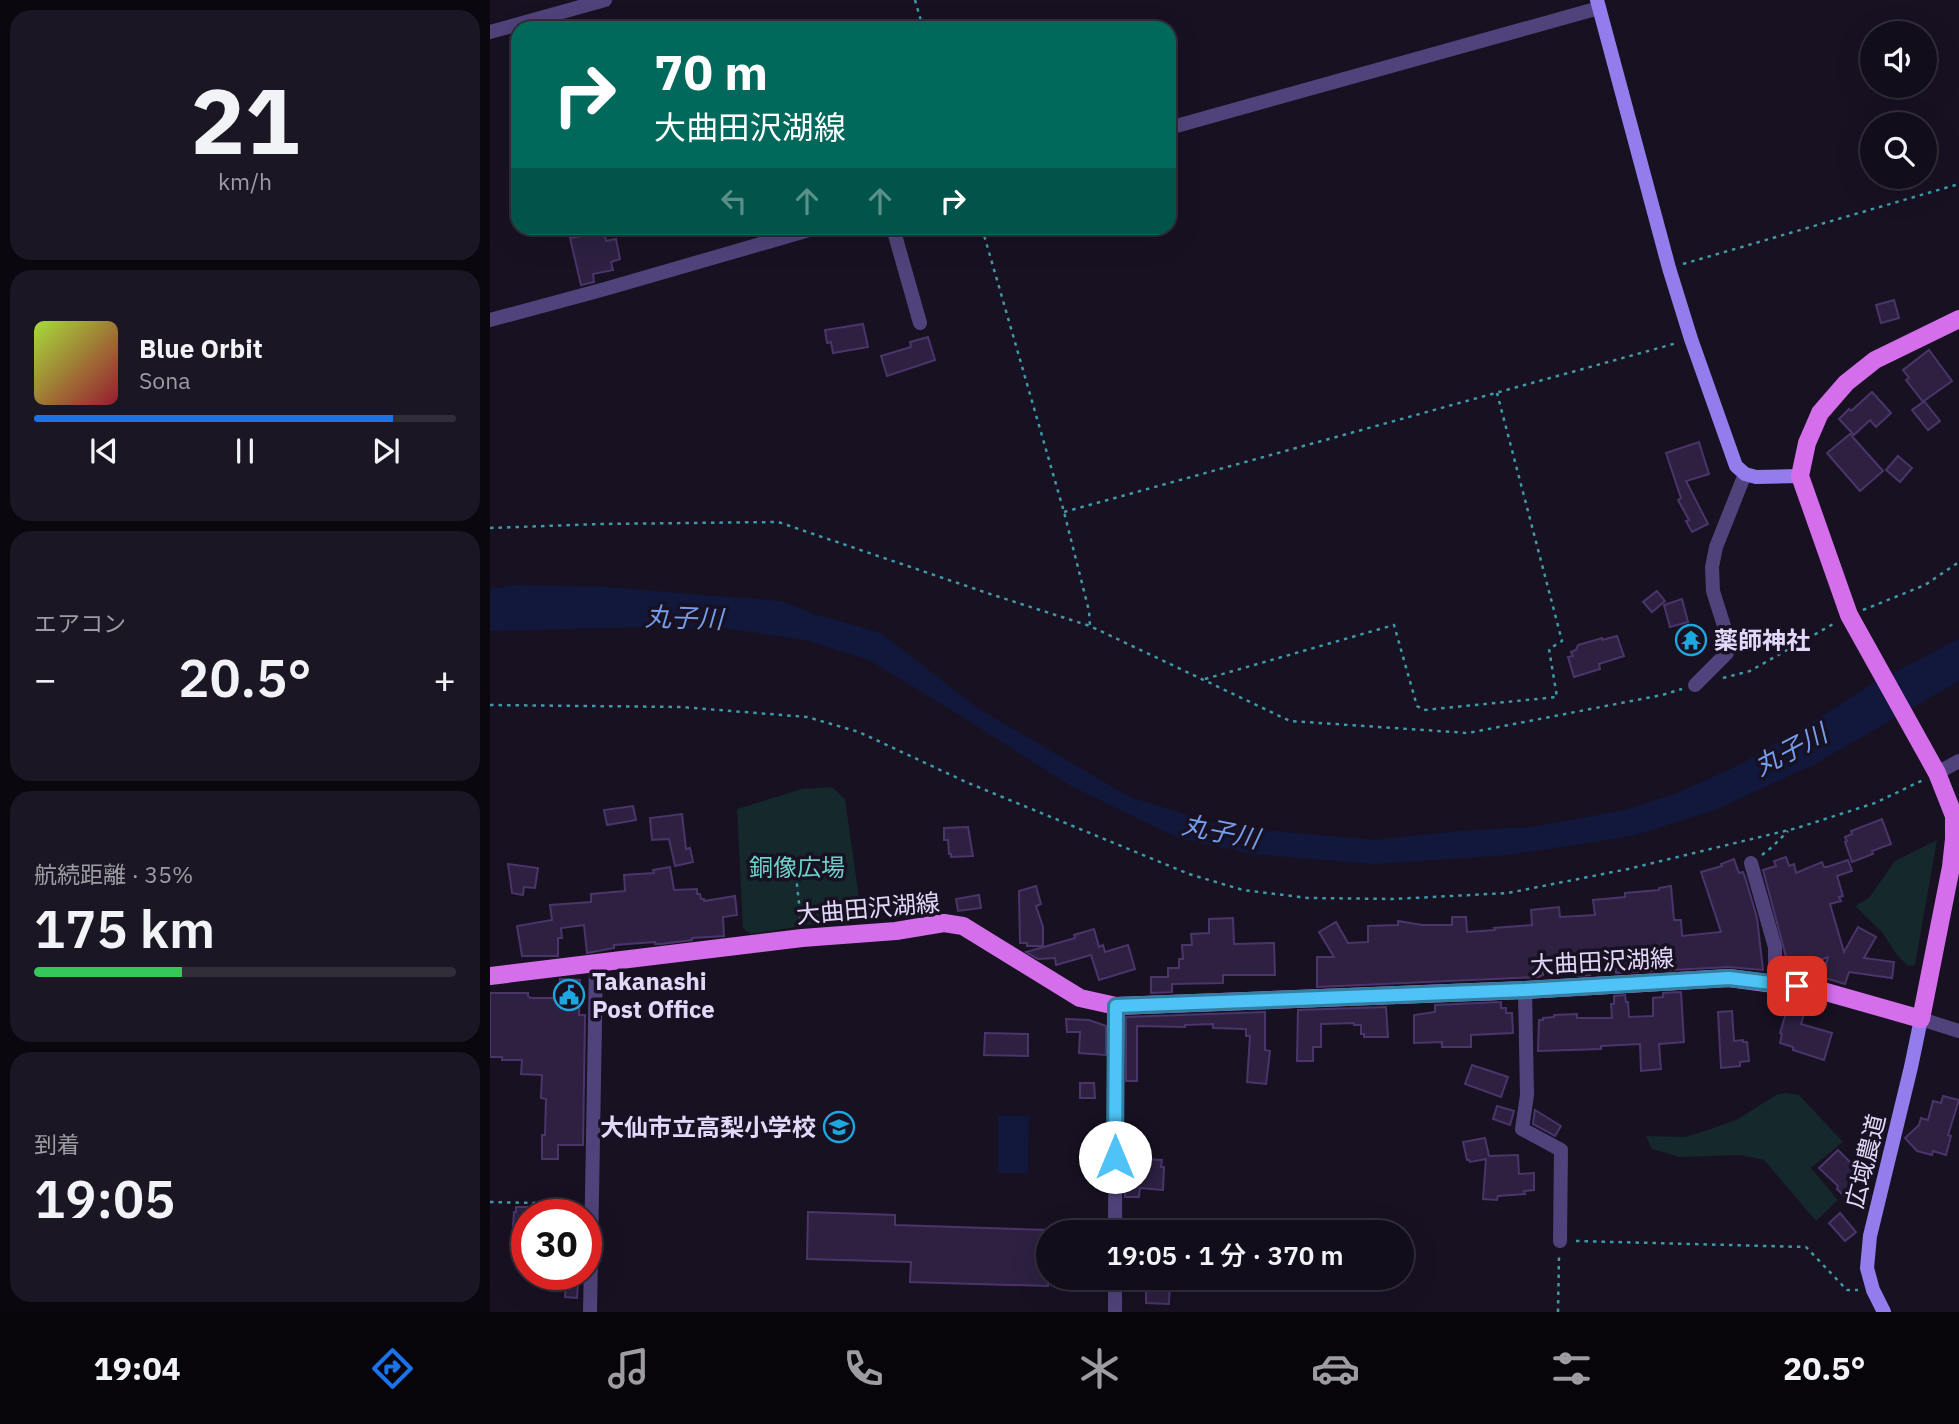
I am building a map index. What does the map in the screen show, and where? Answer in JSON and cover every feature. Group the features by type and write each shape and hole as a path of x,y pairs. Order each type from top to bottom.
{"main road":[{"path":"1921,1019 1941,924 1954,839 1954,816 1937,773 1849,615 1800,476 1807,443 1821,413 1846,383 1875,360 1959,319"},
{"name":"大曲田沢湖線","path":"490,976 944,923 963,926 1080,998 1116,1006 1525,990 1729,978 1819,990 1921,1019"}],"street":[{"path":"529,21 604,0"},
{"path":"1176,126 1598,4 1669,268 1736,466 1745,474 1756,477 1800,476"},
{"path":"490,32 511,26"},
{"path":"490,320 792,235"},
{"path":"895,235 920,323"},
{"path":"1695,685 1727,653 1729,642 1713,591 1712,567 1716,547 1745,474"},
{"path":"1937,773 1959,761"},
{"path":"1751,863 1775,947 1775,983"},
{"path":"593,1199 596,963"},
{"path":"1525,990 1527,1095 1522,1129 1561,1150 1560,1241"},
{"path":"1115,1220 1116,1006"},
{"path":"1921,1019 1959,1031"},
{"name":"広域農道","path":"1884,1312 1867,1268 1870,1236 1921,1019"},
{"path":"590,1312 591,1290"},
{"path":"1115,1290 1115,1312"}],"path":[{"path":"915,0 921,21"},
{"path":"1669,268 1959,184"},
{"path":"984,235 1064,512 1090,611 1090,626"},
{"path":"1064,512 1691,339"},
{"path":"1203,680 1394,625 1417,706 1424,710 1557,697 1549,649 1562,641 1497,393"},
{"path":"490,528 778,522 1090,626 1290,721 1468,733 1662,695 1750,671 1849,615 1925,585 1959,562"},
{"path":"490,705 681,707 807,717 859,732 966,782 1189,874 1243,890 1308,898 1394,899 1507,893 1628,869 1788,830 1875,803 1937,773"},
{"path":"1751,863 1772,848 1788,830"},
{"path":"794,858 802,938"},
{"path":"490,1202 511,1202"},
{"path":"1558,1312 1560,1241 1806,1247 1847,1290 1874,1290"}],"green space":[{"name":"銅像広場","path":"832,787 845,799 861,912 854,918 751,934 743,928 737,809 802,789"},
{"path":"1937,840 1915,965 1908,966 1882,932 1855,906 1869,898 1895,861"},
{"path":"1776,1095 1799,1095 1843,1142 1811,1168 1838,1200 1816,1221 1764,1160 1741,1155 1680,1157 1652,1149 1646,1136 1685,1137 1738,1119"}],"water":[{"name":"丸子川","path":"514,585 606,587 781,601 814,614 881,633 979,709 1130,797 1223,826 1373,840 1532,827 1625,810 1680,792 1741,764 1873,683 1959,639 1959,681 1815,764 1715,810 1632,836 1509,855 1374,864 1251,854 1178,838 1071,786 869,660 805,640 724,628 490,631 490,589"},
{"path":"998,1115 1029,1116 1028,1173 998,1173"}],"building":[{"path":"605,235 606,241 616,239 620,259 611,262 613,270 593,274 594,282 581,285 570,238"},
{"path":"1894,300 1899,318 1881,323 1876,305"},
{"path":"863,324 868,347 833,353 831,342 827,343 825,330"},
{"path":"928,337 935,360 887,376 881,356 911,347 910,342"},
{"path":"1929,350 1952,381 1924,401 1940,421 1928,430 1912,410 1923,402 1906,380 1909,378 1903,370"},
{"path":"1872,392 1891,413 1876,427 1870,420 1854,435 1839,419"},
{"path":"1850,434 1883,471 1860,491 1827,453"},
{"path":"1699,442 1709,474 1686,481 1708,524 1692,532 1678,500 1681,498 1666,453"},
{"path":"1898,456 1912,468 1900,482 1886,470"},
{"path":"1657,591 1665,601 1652,612 1643,602"},
{"path":"1682,599 1688,622 1670,627 1664,605"},
{"path":"1617,636 1624,656 1599,664 1600,669 1574,677 1568,657 1573,656 1571,652 1576,650 1578,645"},
{"path":"633,806 636,820 607,825 604,810"},
{"path":"682,814 686,849 690,848 693,862 675,866 669,839 652,840 650,818"},
{"path":"1882,819 1891,844 1852,862 1845,837 1852,834 1851,831"},
{"path":"968,827 973,856 951,857 948,840 944,840 944,828"},
{"path":"1786,857 1789,866 1794,864 1796,873 1822,862 1824,867 1827,867 1848,860 1852,871 1837,876 1843,896 1839,897 1841,901 1830,904 1844,952 1858,927 1876,937 1864,958 1894,962 1892,978 1849,972 1845,984 1822,977 1828,957 1789,968 1763,870 1776,866 1774,861"},
{"path":"1734,859 1739,873 1743,872 1745,877 1757,918 1763,970 1728,967 1616,973 1615,958 1589,960 1590,975 1576,976 1575,961 1543,964 1543,975 1538,977 1317,987 1317,957 1334,957 1319,932 1336,922 1348,943 1368,942 1368,926 1398,925 1398,921 1422,925 1452,925 1452,917 1466,917 1467,932 1495,930 1494,928 1532,925 1531,910 1559,907 1560,917 1595,915 1593,900 1625,897 1625,893 1659,890 1671,886 1674,920 1681,920 1682,936 1721,932 1701,872 1722,866 1721,864"},
{"path":"508,864 538,868 535,888 524,887 523,895 512,893"},
{"path":"670,867 674,890 697,889 697,894 700,894 704,901 735,896 737,915 723,917 724,936 661,944 655,942 614,945 614,948 587,953 584,925 561,928 558,956 522,956 517,926 552,920 550,905 591,902 591,894 625,891 624,875 654,873 653,870"},
{"path":"1036,886 1041,904 1036,906 1043,927 1043,946 1027,946 1027,943 1020,943 1019,891"},
{"path":"979,895 981,908 958,911 956,899"},
{"path":"1233,918 1234,944 1274,943 1275,975 1223,975 1223,983 1172,984 1172,992 1151,993 1151,977 1168,977 1168,968 1179,968 1179,959 1183,959 1182,945 1192,945 1191,934 1209,933 1209,919"},
{"path":"1094,929 1099,947 1103,945 1105,952 1128,945 1135,969 1099,980 1091,955 1056,965 1055,958 1038,959 1026,952 1075,938 1074,935"},
{"path":"560,979 580,980 579,1015 585,1015 583,1145 558,1145 558,1159 542,1159 546,1099 541,1098 542,1075 521,1074 522,1060 490,1057 490,993 528,993 531,998 559,998"},
{"path":"1681,992 1684,1042 1659,1044 1661,1069 1641,1071 1640,1044 1601,1046 1601,1049 1538,1051 1539,1020 1543,1018 1577,1014 1577,1018 1612,1018 1611,1004 1614,1004 1614,996 1625,995 1629,1017 1653,1016 1653,998 1663,997 1663,993"},
{"path":"1793,998 1808,1000 1801,1024 1832,1033 1824,1060 1780,1043 1780,1033"},
{"path":"1501,1002 1501,1008 1506,1008 1506,1013 1512,1013 1513,1033 1471,1035 1471,1047 1442,1047 1442,1042 1414,1043 1414,1015 1435,1012 1435,1005"},
{"path":"1386,1007 1388,1037 1364,1037 1364,1034 1361,1034 1361,1025 1354,1023 1321,1024 1321,1047 1313,1047 1313,1061 1297,1061 1298,1010"},
{"path":"1732,1011 1734,1041 1747,1042 1749,1061 1740,1062 1740,1066 1721,1068 1718,1012"},
{"path":"1265,1012 1265,1050 1270,1051 1266,1084 1247,1082 1250,1036 1246,1036 1246,1029 1213,1028 1213,1024 1185,1027 1137,1026 1137,1081 1126,1081 1126,1017"},
{"path":"1066,1019 1089,1020 1106,1026 1106,1055 1079,1053 1080,1032 1067,1032"},
{"path":"985,1033 1028,1034 1028,1056 984,1055"},
{"path":"1472,1065 1508,1077 1501,1097 1465,1084"},
{"path":"1080,1083 1094,1083 1095,1098 1080,1098"},
{"path":"1943,1096 1959,1100 1948,1135 1951,1136 1946,1155 1933,1151 1932,1155 1917,1151 1905,1138 1919,1125 1921,1118 1928,1120 1933,1101 1941,1103"},
{"path":"1497,1106 1514,1111 1510,1125 1493,1119"},
{"path":"1535,1110 1561,1126 1555,1136 1533,1124"},
{"path":"1485,1138 1489,1156 1518,1155 1519,1174 1534,1173 1534,1190 1524,1191 1525,1194 1498,1196 1497,1200 1483,1199 1486,1159 1470,1162 1467,1160 1463,1142"},
{"path":"1838,1150 1864,1176 1844,1196 1837,1189 1838,1186 1819,1168"},
{"path":"1126,1158 1162,1160 1163,1190 1140,1188 1139,1197 1125,1197"},
{"path":"808,1212 895,1215 895,1225 1036,1230 1036,1286 910,1282 911,1262 807,1259"},
{"path":"1840,1213 1856,1232 1845,1241 1829,1223"},
{"path":"566,1290 578,1290 577,1298 565,1297"},
{"path":"1146,1290 1170,1290 1169,1304 1146,1303"}],"place":[{"name":"薬師神社","path":"1691,640"},
{"name":"Takanashi Post Office","path":"569,995"},
{"name":"大仙市立高梨小学校","path":"839,1127"}],"route":[{"path":"1115,1157 1116,1006 1525,990 1729,978 1797,986"}]}
